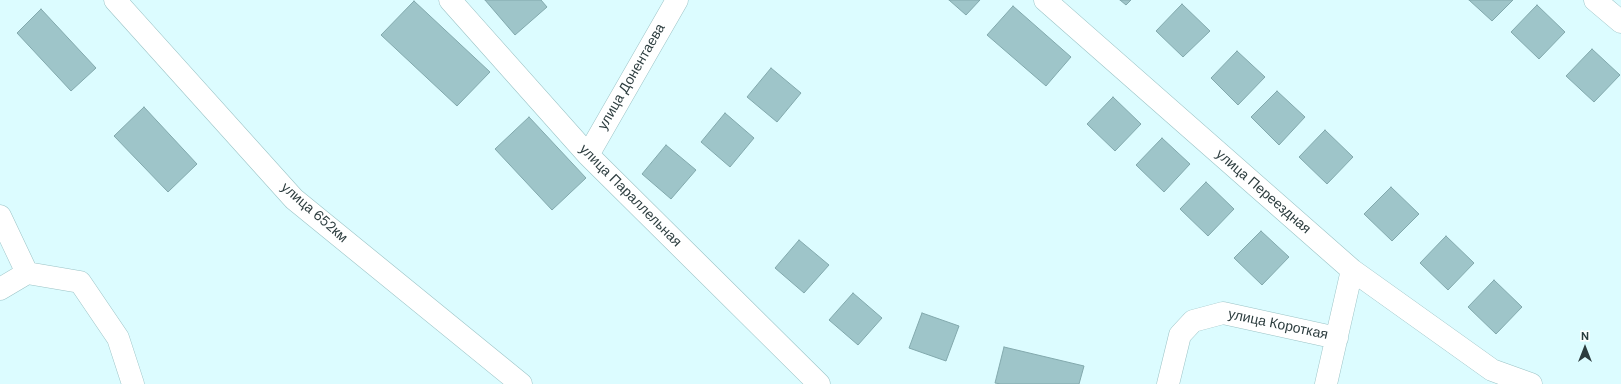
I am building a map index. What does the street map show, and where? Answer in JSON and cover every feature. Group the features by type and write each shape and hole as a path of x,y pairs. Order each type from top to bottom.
{"street":[{"name":"улица 652км","path":"115,0 294,199 521,384"},
{"name":"улица Параллельная","path":"450,0 588,155 819,384"},
{"name":"улица Донентаева","path":"588,155 677,0"},
{"name":"улица Переездная","path":"1045,0 1352,270 1492,370 1531,384"},
{"path":"1595,0 1621,22"},
{"path":"0,216 27,273"},
{"name":"улица Короткая","path":"1326,384 1352,270"},
{"path":"0,289 27,273 80,282 118,338 133,384"},
{"name":"улица Короткая","path":"1168,384 1180,334 1193,321 1223,313 1337,338"}],"building":[{"path":"485,0 541,0 547,7 515,35"},
{"path":"949,0 980,0 966,15"},
{"path":"1120,0 1131,0 1126,5"},
{"path":"1469,0 1513,0 1492,21"},
{"path":"414,1 490,72 457,106 381,35"},
{"path":"1182,4 1210,31 1183,57 1156,31"},
{"path":"1537,5 1565,32 1539,59 1511,32"},
{"path":"1013,6 1071,57 1046,86 987,35"},
{"path":"41,9 96,68 71,91 17,33"},
{"path":"1592,49 1620,75 1594,102 1566,76"},
{"path":"1237,51 1265,77 1238,105 1211,78"},
{"path":"771,68 801,93 777,122 747,97"},
{"path":"1277,91 1305,117 1279,145 1251,117"},
{"path":"1113,97 1141,124 1115,151 1087,124"},
{"path":"144,107 197,164 168,192 114,136"},
{"path":"725,113 754,138 730,167 701,142"},
{"path":"529,117 586,178 552,210 495,149"},
{"path":"1325,130 1353,157 1327,184 1299,157"},
{"path":"1162,138 1190,164 1164,192 1136,165"},
{"path":"666,145 696,170 671,199 642,174"},
{"path":"1206,182 1234,209 1208,236 1180,209"},
{"path":"1391,187 1419,214 1392,241 1364,214"},
{"path":"1261,231 1289,257 1262,285 1234,258"},
{"path":"1446,236 1474,263 1448,290 1420,263"},
{"path":"799,240 829,265 804,293 775,268"},
{"path":"1494,280 1522,307 1496,334 1468,307"},
{"path":"853,293 882,318 858,345 829,320"},
{"path":"922,313 959,326 946,361 909,348"},
{"path":"1004,347 1084,366 1079,384 995,383"}]}
